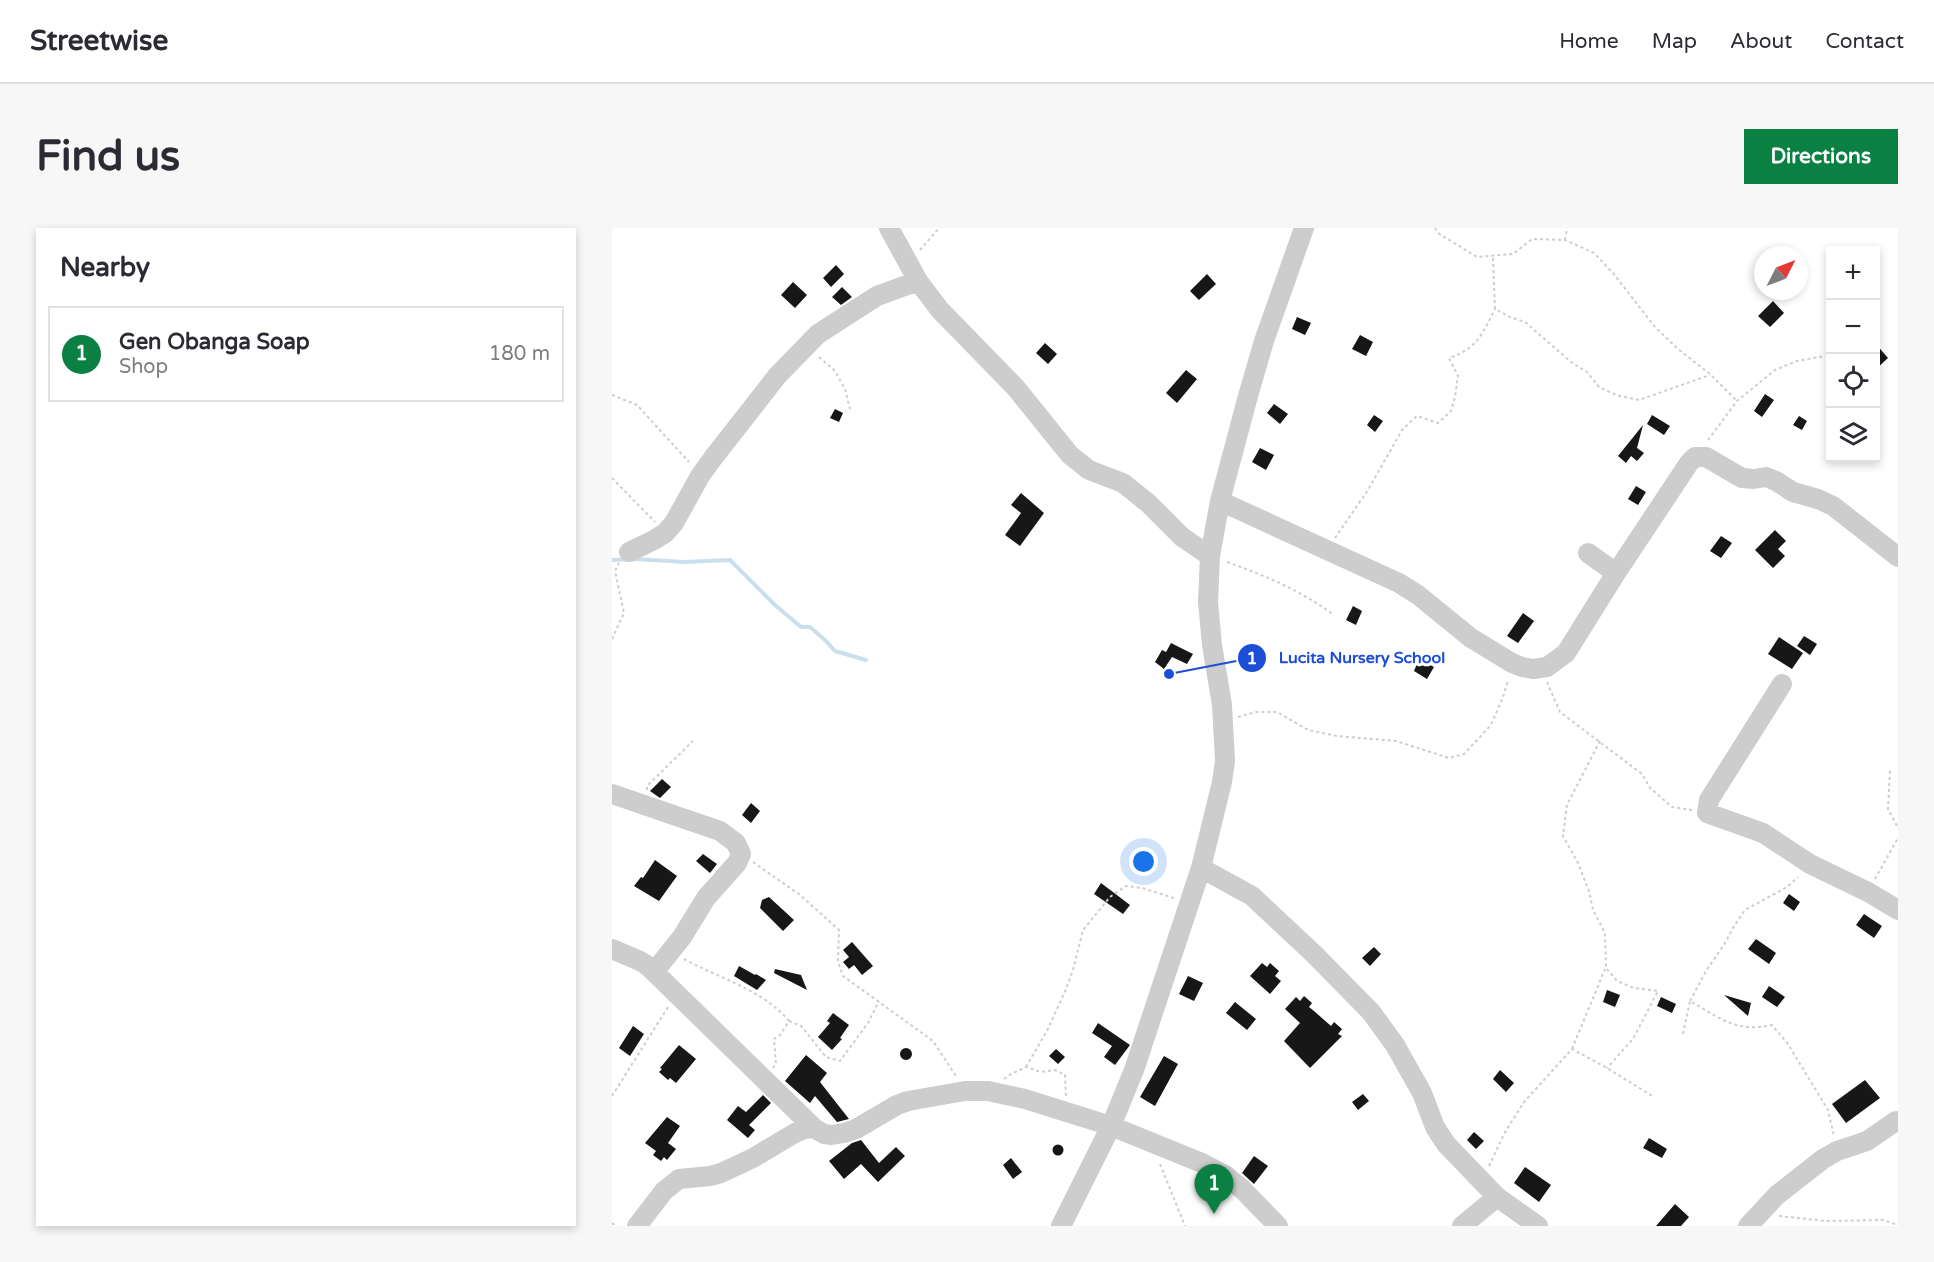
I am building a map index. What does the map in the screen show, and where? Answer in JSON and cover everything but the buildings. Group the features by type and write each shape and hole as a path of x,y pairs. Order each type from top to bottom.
{"street":[{"path":"889,228 918,281 940,310 1016,388 1070,455 1089,470 1123,483 1148,503 1182,537 1210,556"},
{"path":"1061,1226 1111,1126 1134,1070 1201,868 1222,782 1225,761 1224,722 1208,602 1210,556 1220,501 1264,341 1304,228"},
{"path":"629,552 665,533 674,523 700,476 777,376 818,333 877,296 918,281"},
{"path":"1220,501 1400,583 1466,634 1512,663 1533,669 1546,668 1566,653 1616,573 1695,457 1706,457 1742,478 1766,477 1793,492 1833,506 1898,557"},
{"path":"1588,553 1616,573"},
{"path":"1782,684 1709,800 1707,813 1763,832 1810,864 1868,892 1898,910"},
{"path":"612,794 720,831 736,843 741,855 737,863 706,898 671,952 654,972"},
{"path":"1201,868 1236,885 1261,903 1371,1012 1395,1045 1422,1093 1440,1137 1497,1197 1538,1226"},
{"path":"612,949 640,961 654,972 813,1128 824,1134 844,1133 856,1129 908,1101 965,1091 988,1091 1025,1099 1111,1126 1202,1163 1225,1175 1278,1226"},
{"path":"1748,1226 1761,1210 1798,1178 1837,1151 1867,1141 1896,1121"},
{"path":"637,1226 664,1191 679,1179 721,1173 753,1158 795,1132 813,1128"},
{"path":"1462,1226 1497,1197"}],"path":[{"path":"908,263 939,228"},
{"path":"1435,228 1438,233 1477,257 1513,254 1532,239 1565,240 1594,253 1613,273 1655,327 1710,374 1737,402"},
{"path":"1565,240 1567,228"},
{"path":"1326,548 1368,490 1402,430 1418,416 1438,423 1451,411 1458,376 1449,358 1474,345 1495,309 1493,258"},
{"path":"1495,309 1525,322 1564,356 1587,372 1599,387 1616,395 1640,400 1710,374"},
{"path":"807,344 835,371 845,389 850,409"},
{"path":"1695,457 1737,402 1774,370 1797,361 1825,356"},
{"path":"612,395 637,405 700,476"},
{"path":"612,478 665,533"},
{"path":"612,639 624,613 615,571 619,562 629,552"},
{"path":"1210,556 1271,578 1311,599 1334,615"},
{"path":"1224,722 1256,712 1277,712 1308,730 1337,736 1396,741 1449,758 1464,754 1491,725 1503,697 1512,663"},
{"path":"1546,668 1547,685 1560,712 1642,774 1650,788 1672,807 1707,813"},
{"path":"646,804 647,786 693,741"},
{"path":"1482,1182 1493,1156 1524,1101 1572,1049 1606,968 1605,933 1593,910 1589,891 1578,863 1563,836 1567,805 1600,741"},
{"path":"1890,771 1888,808 1898,828"},
{"path":"1868,892 1898,837"},
{"path":"741,855 768,871 800,895 839,930 838,962 843,976 933,1041 965,1091"},
{"path":"988,1091 1011,1074 1026,1067 1048,1029 1066,989 1083,930 1110,897 1126,886 1142,888 1190,904"},
{"path":"1683,1034 1690,1001 1706,970 1745,910 1787,887"},
{"path":"671,952 704,970 736,982 767,1000 779,1008 789,1021 801,1026 826,1057 840,1061 868,1023 879,1001"},
{"path":"1606,968 1617,981 1634,988 1658,991 1633,1039 1607,1068"},
{"path":"612,1096 676,995"},
{"path":"1690,1001 1741,1028 1772,1025 1788,1044 1828,1110 1837,1151"},
{"path":"765,1080 776,1064 774,1039 780,1035 789,1021"},
{"path":"1572,1049 1654,1097"},
{"path":"1026,1067 1041,1072 1055,1070 1065,1075 1067,1112"},
{"path":"1161,1146 1160,1165 1185,1226"},
{"path":"1761,1210 1782,1216 1826,1221 1882,1220 1898,1225"},
{"path":"612,1223 616,1226"}],"waterway":[{"path":"612,560 685,562 730,560 775,605 801,627 810,627 835,651 866,660"}],"place":[{"name":"Lucita Nursery School","path":"1169,674"},
{"name":"Gen Obanga Soap","path":"1214,1214"}]}
